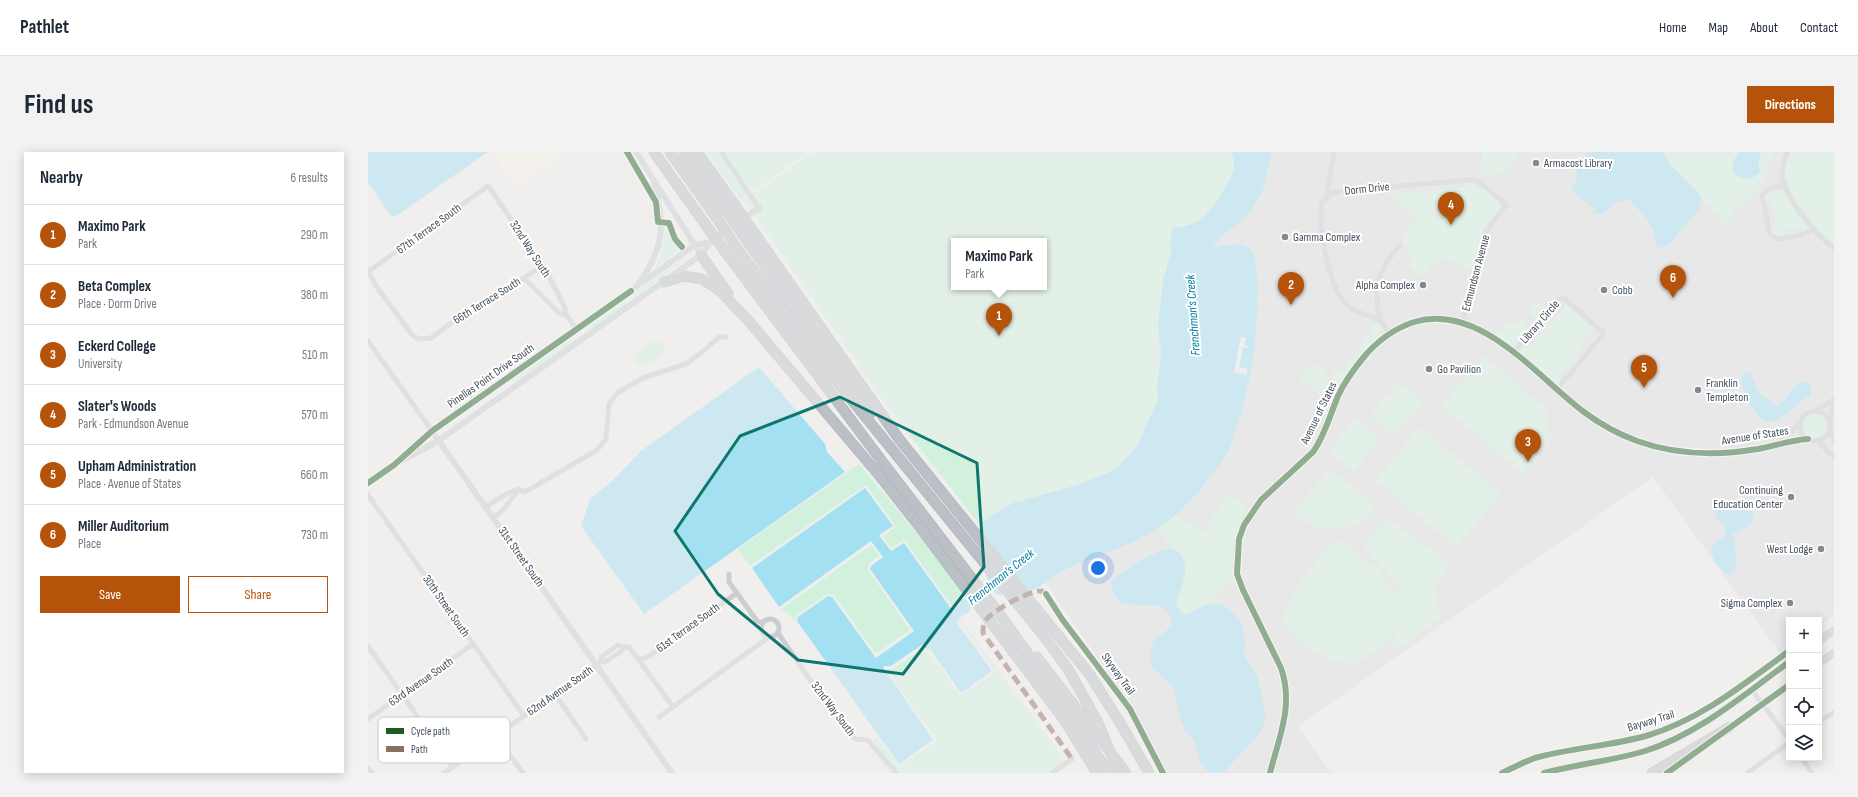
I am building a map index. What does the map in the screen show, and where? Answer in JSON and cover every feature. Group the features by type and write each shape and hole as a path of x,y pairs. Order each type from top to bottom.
{"highway":[{"path":"654,152 724,250 881,460 1004,620 1109,773"},
{"path":"670,152 734,244 829,372 1024,611 1068,669 1097,721 1119,773"},
{"path":"684,152 871,414 878,432"},
{"path":"697,152 899,439 1090,675 1149,773"},
{"path":"702,255 747,319"},
{"path":"664,282 684,276 702,279 719,290 747,319 879,475 960,580 1065,721 1097,773"},
{"path":"1011,630 1028,645 1126,773"},
{"path":"1652,773 1730,726"}],"main road":[{"path":"1822,639 1834,630"},
{"path":"1822,661 1834,653"},
{"path":"1544,773 1614,760 1673,741 1752,690 1786,664"},
{"path":"1667,773 1730,726 1786,687"}],"street":[{"path":"636,152 702,255"},
{"path":"720,152 759,208"},
{"path":"1334,152 1326,197 1322,202 1320,213 1328,266 1334,286 1341,299 1349,308 1379,319 1390,332"},
{"path":"1787,152 1782,176 1785,184 1802,215 1834,248"},
{"path":"631,291 652,264 660,242 661,213 653,178"},
{"name":"Dorm Drive","path":"1326,197 1333,193 1342,191 1470,180 1478,181 1506,205"},
{"path":"1785,184 1767,190 1762,196 1770,234 1778,239 1802,235 1814,229"},
{"name":"32nd Way South","path":"488,186 543,264 565,308 566,315 576,329"},
{"name":"67th Terrace South","path":"369,270 488,186"},
{"name":"Edmundson Avenue","path":"1463,322 1478,253 1486,231 1506,205"},
{"name":"Pinellas Point Drive South","path":"368,483 394,465 438,441 702,255 710,242 759,208"},
{"name":"Pinellas Point Drive South","path":"394,465 432,431 695,245 710,242"},
{"path":"1379,319 1376,282 1388,259 1400,245"},
{"name":"66th Terrace South","path":"369,270 376,286 414,336 420,339 431,338 462,315 472,312 543,264"},
{"name":"32nd Way South","path":"524,278 559,313 566,315"},
{"path":"622,298 635,302"},
{"name":"Library Circle","path":"1513,353 1559,299 1565,298 1590,319 1603,332 1602,336 1556,390"},
{"path":"553,306 561,300"},
{"name":"Avenue of States","path":"1270,773 1286,714 1285,681 1281,668 1243,590 1237,574 1239,539 1244,525 1261,500 1313,452 1320,443 1340,393 1355,369 1373,347 1390,332 1404,325 1432,318 1463,322 1491,336 1584,413 1603,425 1632,439 1660,447 1702,454 1735,452 1808,439"},
{"path":"576,329 583,339"},
{"path":"485,507 508,493 518,489 525,492 533,489 542,481 597,450 606,439 608,404 617,393 643,378 686,364 719,337 726,337"},
{"name":"31st Street South","path":"368,341 485,507 599,663 672,773"},
{"path":"1834,399 1824,406 1811,411 1802,418 1800,429 1802,434 1808,439 1817,441 1834,457"},
{"path":"1834,403 1829,422 1834,441"},
{"path":"1811,411 1823,413 1829,422"},
{"name":"Avenue of States","path":"1773,445 1784,439 1802,418"},
{"path":"1817,441 1823,438 1830,428"},
{"path":"493,518 504,509 518,489"},
{"name":"30th Street South","path":"368,495 524,716"},
{"path":"729,574 729,582 757,621 763,623 762,630 766,636 769,637"},
{"name":"61st Terrace South","path":"638,659 646,658 737,592"},
{"name":"32nd Way South","path":"763,623 769,620 775,621 779,626 778,633 830,709 854,740 868,740 897,773"},
{"path":"659,717 769,637 772,637 778,633"},
{"name":"63rd Avenue South","path":"368,719 473,644"},
{"path":"368,646 419,717"},
{"path":"599,663 605,662 622,651 624,647 629,647 673,707"},
{"name":"62nd Avenue South","path":"510,726 599,663"},
{"path":"1752,690 1786,736"},
{"path":"555,694 586,738"},
{"path":"1822,720 1834,712"},
{"path":"1747,773 1786,745"},
{"path":"510,755 523,773"},
{"path":"1052,773 1072,759"},
{"path":"1804,761 1812,773"},
{"path":"450,763 453,767"},
{"name":"62nd Avenue South","path":"444,773 459,763"},
{"path":"368,768 372,773"}],"highlighted area":[{"path":"840,397 977,463 984,567 903,674 798,660 718,594 675,531 740,436"}],"shaded area":[{"path":"492,152 564,152 515,187"},
{"path":"1271,152 1834,152 1834,615 1822,624 1822,617 1786,617 1786,649 1780,653 1653,477 1298,726 1331,773 1167,773 1138,717 1046,583 1065,570 1107,553 1165,523 1182,510 1208,480 1232,443 1242,408 1253,357 1258,301 1257,284 1252,252 1244,245 1231,244 1216,247 1214,245 1225,233 1247,217 1265,186"}],"green space":[{"path":"705,152 717,152 747,195 743,198 742,202"},
{"path":"724,152 808,152 752,192"},
{"path":"814,152 1231,152 1234,165 1233,174 1220,199 1212,209 1193,224 1178,228 1172,232 1169,245 1172,248 1163,281 1158,327 1161,353 1157,386 1158,399 1138,444 1123,462 1110,472 1077,485 1013,503 991,516 980,525 893,414 744,200"},
{"path":"1482,152 1520,152 1502,174 1478,175 1482,163"},
{"path":"1663,152 1738,152 1733,161 1758,162 1761,152 1773,152 1765,179 1757,191 1751,194 1751,197 1735,210 1725,225 1722,223 1718,213 1712,212 1713,205 1702,201 1700,195 1690,183 1670,166 1665,159"},
{"path":"1790,152 1834,152 1834,244 1820,231 1804,212 1786,181 1785,173"},
{"path":"1465,182 1476,185 1487,191 1496,199 1502,209 1493,220 1473,272 1446,257 1437,261 1423,275 1416,273 1407,264 1413,260 1402,238 1417,219 1389,194 1467,187"},
{"path":"1780,190 1783,191 1805,225 1806,228 1804,231 1800,226 1783,231 1783,236 1779,236 1772,232 1771,227 1776,225 1770,199 1766,200 1765,197 1769,193"},
{"path":"666,225 668,225 673,239 681,249 655,268 663,248"},
{"path":"686,257 687,258 636,297 631,295"},
{"path":"1537,300 1547,308 1537,320 1528,311"},
{"path":"623,302 629,303 592,329 585,330 588,325"},
{"path":"1566,306 1594,330 1580,346 1582,348 1559,376 1561,381 1556,384 1520,355 1520,351 1523,347 1528,349"},
{"path":"1521,317 1524,320 1527,332 1516,344 1510,346 1497,336 1509,321 1514,325"},
{"path":"1375,323 1382,327 1379,337 1367,348 1341,384 1337,385 1333,381 1332,371 1333,370 1339,374 1366,338 1373,332 1371,328"},
{"path":"572,339 569,344 519,380 512,382 516,376"},
{"path":"656,340 660,342 665,349 665,353 644,367 639,367 634,359 634,355"},
{"path":"1483,356 1545,408 1548,426 1544,429 1553,437 1523,473 1442,406"},
{"path":"1323,365 1325,366 1328,386 1334,392 1327,401 1298,378 1309,368"},
{"path":"1400,383 1421,401 1421,404 1396,434 1392,435 1372,418 1371,414 1381,406 1381,402 1387,395 1391,395 1390,391 1396,384"},
{"path":"1814,414 1823,417 1826,426 1823,435 1814,438 1805,435 1802,426 1805,417"},
{"path":"1355,418 1380,439 1354,471 1329,451"},
{"path":"1420,427 1501,494 1456,547 1376,480"},
{"path":"859,464 965,591 955,599 956,603 952,606 905,541 902,541 891,548 883,536 894,528 895,525 866,485 750,566 738,549"},
{"path":"1332,471 1376,506 1367,516 1357,523 1347,527 1325,529 1302,520 1292,512 1328,472"},
{"path":"1227,493 1248,507 1239,524 1233,542 1231,560 1235,579 1203,607 1188,613 1182,613 1176,605 1185,577 1179,552 1171,548 1158,527 1175,515 1205,532"},
{"path":"1388,519 1449,563 1434,588 1441,618 1405,644 1393,650 1393,645 1400,626 1373,653 1354,663 1346,663 1325,656 1303,643 1286,627 1282,620 1300,581 1333,542 1344,541 1379,571 1396,594 1395,591 1400,587 1363,545"},
{"path":"871,545 880,556 869,563 868,570 910,630 876,654 833,594 827,594 797,615 795,621 790,615 781,609"},
{"path":"962,621 1065,760 1047,773 901,773 898,769 893,773 889,773 869,745 877,738 899,766 936,742 935,738 886,669 893,669 923,648 927,653 929,653 960,695 994,673 994,670 961,623"}],"water":[{"path":"368,152 488,152 396,216 392,217 368,183"},
{"name":"Frenchman's Creek","path":"1231,152 1271,152 1265,186 1252,210 1247,217 1225,233 1214,245 1216,247 1240,244 1252,252 1256,265 1258,299 1255,340 1249,382 1232,442 1222,462 1194,497 1183,508 1154,531 1130,543 1067,569 1033,590 1024,593 998,595 992,591 971,605 970,611 958,619 959,621 957,623 992,671 961,693 930,649 928,650 923,644 891,666 883,667 933,740 899,764 797,621 798,617 828,596 832,597 876,658 914,631 870,569 872,565 883,557 871,541 779,607 752,568 865,488 893,526 879,535 891,551 904,543 952,610 960,604 958,601 963,599 967,600 987,585 980,525 991,516 1013,503 1077,485 1110,472 1123,462 1138,444 1158,399 1157,386 1161,353 1158,327 1163,281 1172,248 1169,245 1173,228 1192,224 1199,220 1212,208 1233,172 1234,162"},
{"path":"1589,152 1663,152 1670,164 1701,197 1700,208 1669,245 1658,248 1654,232 1648,220 1633,204 1631,199 1614,203 1606,212 1599,214 1594,213 1596,210 1571,190 1577,178 1576,167"},
{"path":"1738,152 1761,152 1758,162 1760,172 1753,178 1742,178 1733,170 1734,161"},
{"path":"759,367 825,444 827,452 845,472 644,614 581,526 590,499 613,480 641,451"},
{"path":"1750,372 1759,393 1777,406 1801,381 1810,384 1811,395 1800,402 1784,416 1775,421 1768,421 1761,418 1756,413 1740,383 1743,373"},
{"path":"1724,504 1738,504 1744,509 1753,512 1753,520 1747,527 1733,534 1737,558 1734,572 1729,575 1718,566 1712,554 1712,544 1726,535 1725,528 1715,515 1718,508"},
{"path":"1171,548 1179,553 1185,566 1185,573 1176,605 1182,613 1187,614 1205,605 1220,604 1233,613 1242,625 1245,641 1244,656 1258,678 1266,720 1259,734 1226,770 1220,773 1209,773 1201,763 1194,741 1186,732 1181,722 1173,687 1153,668 1149,656 1154,639 1164,633 1172,624 1169,613 1160,606 1135,605 1122,602 1116,598 1113,591 1111,581 1148,557"}],"pier":[{"path":"1241,337 1246,338 1244,345 1248,346 1248,348 1243,347 1239,367 1248,369 1246,375 1234,372"}],"marked path":[{"path":"1046,594 1042,591 1036,592 1021,597 1004,606 986,620 983,633 1072,759"}],"cycle path":[{"path":"627,152 656,202 658,222 669,223 675,239 682,247"},
{"path":"368,483 394,465 432,431 631,291"},
{"path":"1270,773 1284,721 1286,708 1285,682 1281,668 1243,590 1237,574 1239,539 1244,525 1261,500 1313,452 1324,432 1340,391 1356,367 1374,346 1392,332 1414,322 1438,319 1462,323 1484,332 1506,346 1584,412 1609,428 1652,446 1682,452 1727,453 1758,449 1808,439"},
{"name":"Skyway Trail","path":"1046,594 1062,619 1130,709 1163,773"},
{"name":"Bayway Trail","path":"1502,773 1535,758 1646,736 1685,721 1721,700 1786,653"},
{"path":"1544,773 1633,754 1664,744 1702,724 1738,700 1786,664"},
{"path":"1667,773 1786,687"}],"place":[{"name":"Armacost Library","path":"1536,163"},
{"name":"Slater's Woods","path":"1451,225"},
{"name":"Gamma Complex","path":"1285,237"},
{"name":"Alpha Complex","path":"1423,285"},
{"name":"Cobb","path":"1604,290"},
{"name":"Miller Auditorium","path":"1673,298"},
{"name":"Beta Complex","path":"1291,305"},
{"name":"Maximo Park","path":"999,336"},
{"name":"Go Pavilion","path":"1429,369"},
{"name":"Upham Administration","path":"1644,388"},
{"name":"Franklin Templeton","path":"1698,390"},
{"name":"Eckerd College","path":"1528,462"},
{"name":"Continuing Education Center","path":"1791,497"},
{"name":"West Lodge","path":"1821,549"},
{"name":"Sigma Complex","path":"1790,603"}]}
